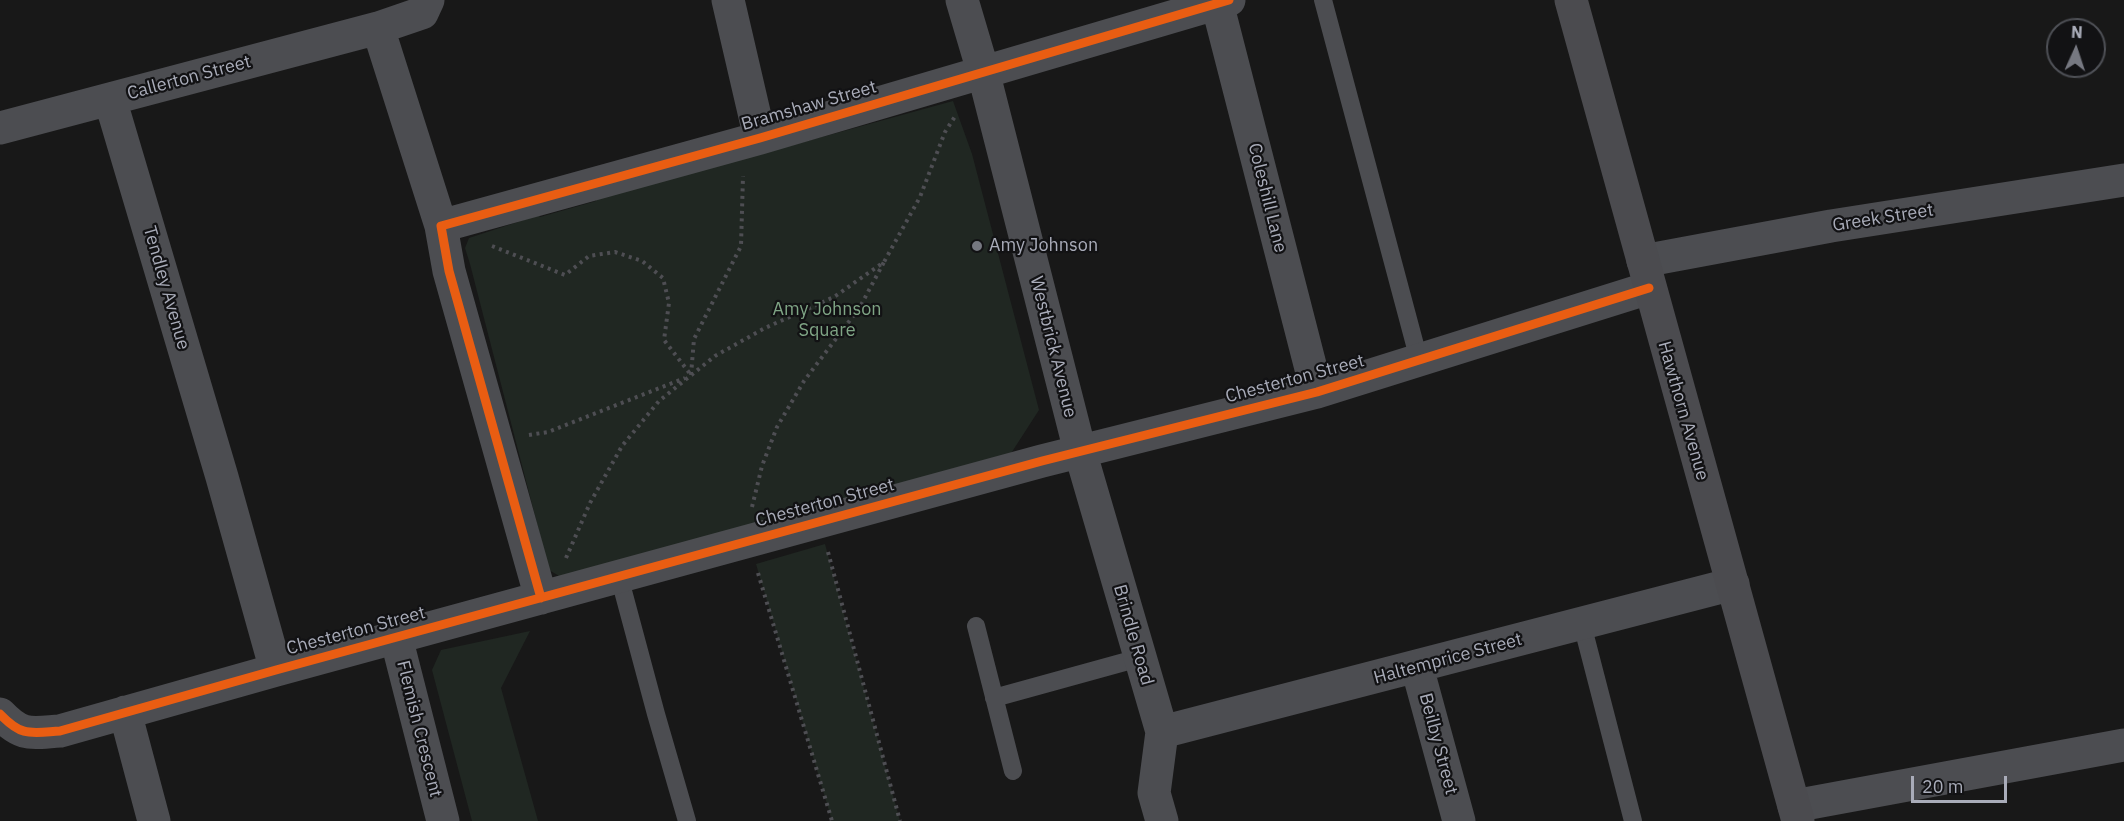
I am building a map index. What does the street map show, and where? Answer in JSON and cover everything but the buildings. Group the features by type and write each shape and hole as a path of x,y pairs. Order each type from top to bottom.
{"street":[{"path":"728,0 760,138"},
{"name":"Westbrick Avenue","path":"962,0 984,71 1080,451"},
{"name":"Hawthorn Avenue","path":"1571,0 1796,813"},
{"name":"Bramshaw Street","path":"441,226 760,138 1223,1"},
{"name":"Coleshill Lane","path":"1223,1 1317,392"},
{"name":"Callerton Street","path":"0,128 378,28 425,7"},
{"path":"378,28 441,226 449,271 541,597"},
{"name":"Tendley Avenue","path":"110,99 222,477 276,670"},
{"name":"Greek Street","path":"1646,274 1831,226 2124,180"},
{"name":"Chesterton Street","path":"3,724 25,734 60,731 819,521 1080,451 1317,392 1419,360 1646,274"},
{"name":"Brindle Road","path":"1080,451 1162,732 1154,793 1162,821"},
{"name":"Haltemprice Street","path":"1162,732 1733,584"},
{"name":"Flemish Crescent","path":"396,637 443,821"},
{"name":"Beilby Street","path":"1418,667 1459,821"},
{"path":"125,712 154,821"},
{"path":"1796,813 2070,754 2124,745"}],"lane":[{"path":"1323,0 1419,360"},
{"path":"619,576 687,821"},
{"path":"1582,624 1633,821"},
{"path":"976,626 1013,771"},
{"path":"994,698 1139,658"}],"path":[{"path":"832,821 749,540 753,499 762,466 777,427 804,381 860,307 920,197 945,132 984,71"},
{"path":"691,375 694,339 741,246 744,159 760,138"},
{"path":"441,226 565,275 589,256 615,252 642,261 663,278 669,303 664,340 691,375"},
{"path":"541,597 569,552 590,503 622,446 659,401 715,356 765,328 834,297 884,262"},
{"path":"496,439 548,432 691,375"},
{"path":"819,521 900,821"}],"green space":[{"name":"Amy Johnson Square","path":"953,101 972,154 1039,410 1008,458 571,583 549,570 465,248 469,238 539,215 540,217 596,201 596,199"},
{"path":"825,544 900,821 832,821 756,564"},
{"path":"530,631 501,688 538,821 472,821 432,670 441,650"}],"cycle path":[{"path":"541,598 449,271 441,226 760,138 1229,0"},
{"path":"0,714 14,727 27,732 60,731 1042,461 1317,392 1649,288"}],"place":[{"name":"Amy Johnson","path":"977,246"}]}
